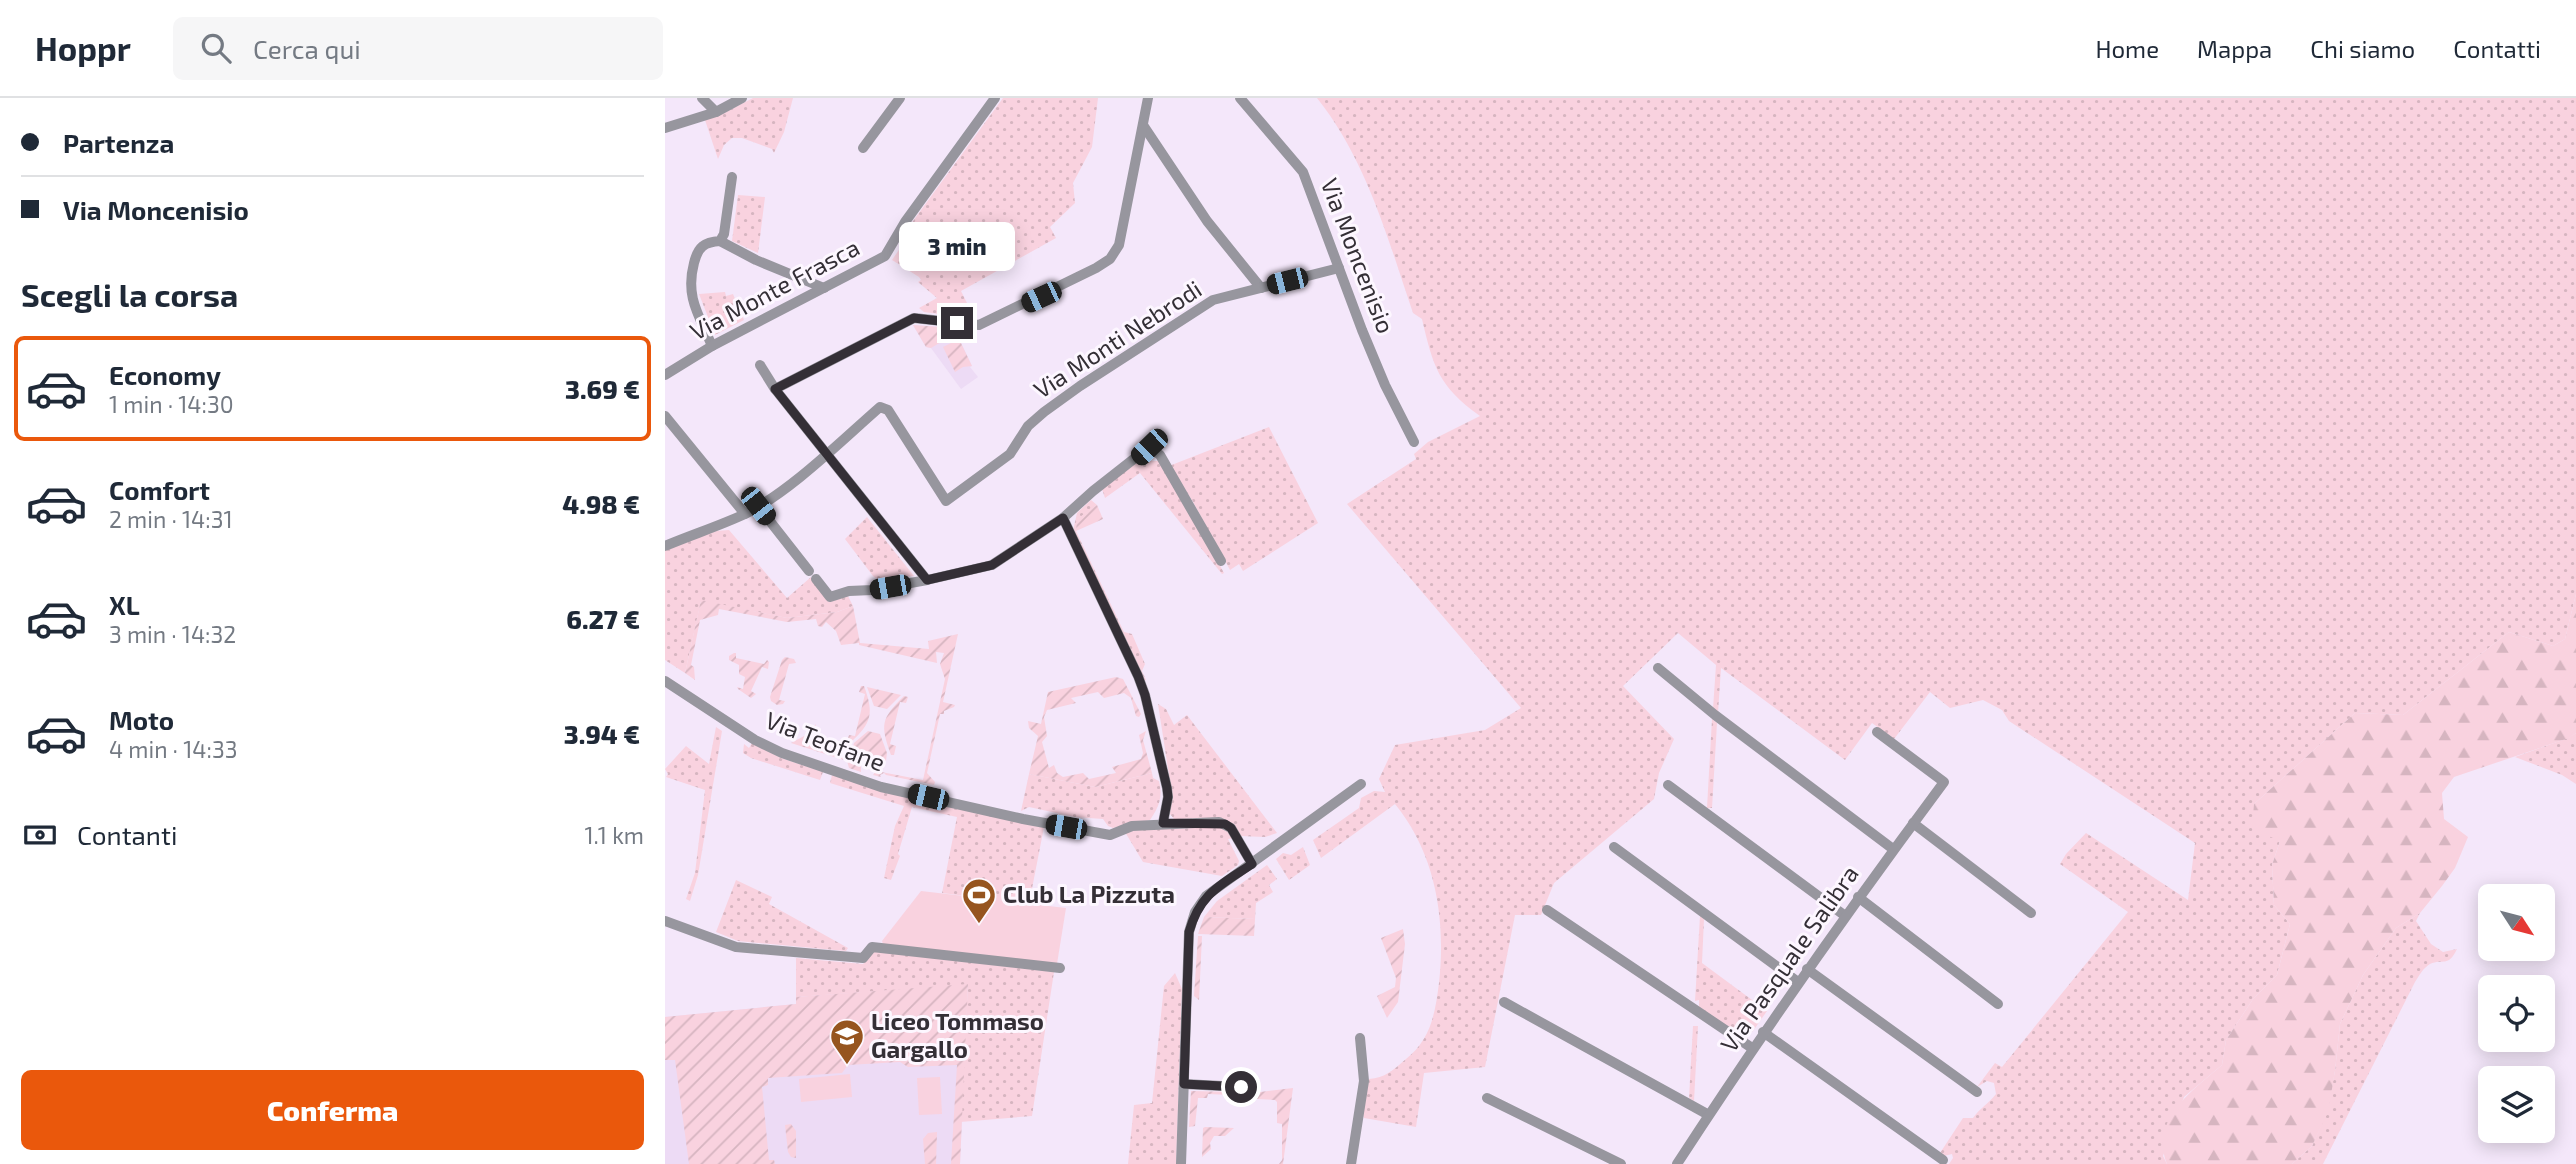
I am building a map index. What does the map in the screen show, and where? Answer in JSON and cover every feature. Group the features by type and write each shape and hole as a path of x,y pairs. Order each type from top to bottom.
{"street":[{"path":"702,98 716,112"},
{"path":"665,128 716,112 742,98"},
{"path":"863,148 900,98"},
{"name":"Via Monte Frasca","path":"665,375 712,346 885,256 905,222 995,98"},
{"path":"775,389 914,318 979,325 1041,297 1110,259 1119,245 1148,98"},
{"name":"Via Moncenisio","path":"1240,98 1303,172 1385,385 1414,442"},
{"path":"1143,125 1207,221 1261,288"},
{"path":"720,241 724,234 732,177"},
{"path":"712,346 689,288 697,252 707,242 720,241 756,260 824,288"},
{"name":"Via Monti Nebrodi","path":"665,546 745,514 758,506 827,453 880,407 888,410 946,501 1010,454 1028,426 1080,386 1213,300 1339,268"},
{"path":"760,365 775,389 927,580"},
{"path":"665,416 745,514"},
{"path":"758,506 830,597 849,591 927,580 992,565 1063,518 1149,447 1160,455 1221,561"},
{"path":"1063,518 1145,695 1167,788 1163,823"},
{"path":"1658,668 1714,715 1893,849"},
{"name":"Via Teofane","path":"665,681 755,740 782,753 881,787 1023,819 1110,835 1132,826 1163,823 1225,824 1231,828 1252,864"},
{"name":"Via Pasquale Salibra","path":"1677,1164 1707,1114 1797,982 1944,782 1877,732"},
{"path":"1181,1164 1189,932 1195,912 1206,896 1361,784"},
{"path":"1668,785 1844,915"},
{"path":"1913,822 2031,913"},
{"path":"1615,847 1797,982"},
{"path":"1858,897 1998,1004"},
{"path":"1546,910 1752,1048"},
{"path":"665,921 736,947 863,958 872,947 1060,968"},
{"path":"1807,969 1977,1092"},
{"path":"1504,1002 1707,1114"},
{"path":"1763,1032 1943,1160"},
{"path":"1351,1164 1364,1081 1360,1038"},
{"path":"1184,1084 1241,1087"},
{"path":"1487,1098 1621,1164"}],"shaded area":[{"path":"913,325 954,328 972,366 970,367 978,377 961,389 931,348 926,347"},
{"name":"Liceo Tommaso Gargallo","path":"968,984 960,1164 665,1164 665,1017 796,1004 796,997"}],"green space":[{"path":"753,98 793,98 784,132 774,153 772,149 742,138 732,138 724,145 718,159 705,120"},
{"path":"1003,98 1098,98 1092,147 1073,183 1075,203 1050,227 1056,238 961,291 975,319 924,312 919,308 937,298 918,282 921,280 919,277 892,260 905,241 905,232"},
{"path":"1317,98 2576,98 2576,594 2565,639 2553,646 2509,632 2403,715 2355,713 2254,804 2280,841 2272,865 2274,905 2290,924 2277,975 2253,999 2226,1040 2222,1065 2184,1097 2163,1156 2167,1164 1949,1164 1953,1158 1952,1154 1944,1156 1940,1153 1963,1118 1973,1118 1996,1094 1994,1083 1987,1081 1977,1087 1995,1063 2002,1067 2128,912 2060,864 2066,854 2086,833 2188,900 2195,843 2009,721 2002,710 1983,700 1950,708 1930,692 1894,739 1872,723 1845,760 1721,668 1718,713 1713,709 1716,665 1678,633 1623,686 1674,739 1659,773 1654,799 1554,883 1541,915 1515,915 1485,1067 1424,1073 1416,1127 1364,1118 1362,1112 1369,1079 1380,1077 1397,1067 1421,1043 1430,1025 1441,959 1435,889 1420,844 1395,804 1321,858 1313,840 1359,808 1361,798 1374,791 1385,792 1379,779 1395,745 1485,730 1521,708 1347,504 1416,459 1414,454 1428,442 1480,416 1455,395 1439,374 1422,319 1413,313 1385,229 1362,173 1334,122"},
{"path":"738,195 765,197 758,253 732,241"},
{"path":"725,292 726,296 733,294 744,320 715,335 699,294"},
{"path":"913,325 954,328 956,333 931,348 926,347"},
{"path":"959,339 972,366 955,372 943,347"},
{"path":"1269,427 1318,523 1243,571 1239,564 1230,570 1192,500 1169,466"},
{"path":"1139,461 1158,461 1188,506 1224,573 1222,574 1140,473 1105,498 1102,489"},
{"path":"1091,500 1097,505 1078,519 1076,531 1124,632 1132,634 1145,664 1142,671 1146,680 1144,681 1073,531 1077,513"},
{"path":"1097,505 1103,519 1076,531 1077,519"},
{"path":"867,517 914,576 877,579 873,576 845,539"},
{"path":"729,530 787,598 811,577 829,602 848,596 853,606 837,612 787,618 701,601 685,673 665,660 665,549 716,531"},
{"path":"2576,594 2576,733 2569,738 2454,777 2442,793 2444,819 2468,837 2455,868 2442,886 2420,913 2396,928 2363,975 2340,1024 2328,1112 2312,1146 2292,1164 2167,1164 2163,1148 2164,1133 2169,1120 2187,1096 2222,1065 2226,1040 2253,999 2277,975 2290,924 2274,905 2272,865 2280,841 2252,829 2254,804 2355,713 2403,715 2509,632 2553,646 2565,639"},
{"path":"701,600 787,618 837,612 853,606 860,643 929,649 928,641 958,634 943,702 955,705 940,714 927,773 935,782 934,785 884,773 881,777 873,775 876,771 923,780 945,679 940,664 944,653 936,652 937,663 859,643 841,645 836,631 826,622 822,627 818,626 816,619 787,622 719,609 718,615 700,620 691,665 694,667 695,680 685,673"},
{"path":"734,653 736,658 764,664 767,660 769,662 768,669 762,667 751,691 756,694 751,698 737,687 743,689 745,677 739,674 739,665 729,660 729,656"},
{"path":"785,657 794,659 796,663 789,664 779,700 785,701 777,705 770,697"},
{"path":"1116,677 1123,679 1141,714 1139,717 1136,716 1131,698 1124,693 1104,698 1098,692 1071,698 1076,703 1047,710 1044,717 1047,736 1042,742 1049,768 1054,765 1057,773 1063,777 1083,773 1089,779 1116,773 1112,767 1141,759 1143,753 1139,735 1146,731 1143,740 1152,773 1095,787 1029,774 1038,736 1029,728 1028,721 1041,724 1048,692"},
{"path":"861,686 864,686 867,695 869,717 863,729 851,742 847,741 849,735 855,736 865,694 859,692"},
{"path":"867,687 901,695 887,709 874,706"},
{"path":"904,696 908,697 906,703 900,702 890,744 896,746 894,755 891,755 885,736 885,722"},
{"path":"1158,704 1166,709 1174,725 1187,715 1277,833 1265,837 1240,836 1235,826 1174,819 1170,814 1171,788"},
{"path":"1712,719 1717,723 1712,808 1707,808"},
{"path":"816,724 811,747 861,764 861,772 849,768 847,761 791,743 806,735"},
{"path":"716,727 722,731 698,875 690,901 686,899 695,873 705,790 666,777 668,774 665,769 686,746 709,764"},
{"path":"868,731 880,734 887,753 886,761 852,750 854,743"},
{"path":"2576,733 2576,784 2562,775 2515,757 2568,738"},
{"path":"752,743 781,758 823,772 820,780 751,758 743,753 744,744 749,748"},
{"path":"1152,773 1153,778 1159,781 1161,792 1158,806 1150,820 1113,828 1103,819 1075,817 1029,807 1021,811 1029,774 1095,787"},
{"path":"832,775 1044,827 1029,904 942,893 957,817 912,807 891,880 884,878 895,826 904,806 830,783"},
{"path":"1224,827 1234,838 1228,839 1239,861 1238,865 1222,876 1143,862 1125,832 1134,830"},
{"path":"1303,847 1310,865 1289,880 1276,859 1283,853 1291,855"},
{"path":"1267,865 1277,879 1269,885 1273,892 1256,903 1255,919 1204,917 1217,901"},
{"path":"736,880 772,897 769,904 848,948 846,951 738,941 716,932"},
{"name":"Club La Pizzuta","path":"921,891 1066,908 1057,964 883,944 882,941"},
{"path":"2420,913 2416,921 2431,944 2443,952 2457,949 2454,955 2448,961 2435,962 2421,972 2323,1164 2292,1164 2312,1146 2327,1112 2340,1024 2363,975 2396,928"},
{"path":"1700,916 1704,919 1702,963 1767,1011 1748,1034 1747,1040 1699,1007 1699,1000 1695,1001"},
{"path":"1204,917 1255,919 1254,936 1198,934"},
{"path":"1403,929 1405,944 1398,1002 1387,1018 1377,996 1395,987 1396,978 1381,938"},
{"path":"1198,936 1202,936 1199,1000 1194,996"},
{"path":"873,951 1054,972 1032,1116 960,1122 968,985 796,997 796,958 863,964"},
{"path":"1175,973 1182,989 1176,1164 1128,1164 1134,1105 1152,1103 1164,986"},
{"path":"968,984 960,1164 951,1164 957,1065 908,1067 900,1062 848,1065 842,1073 768,1078 768,1085 762,1087 769,1160 774,1160 775,1164 689,1164 675,1060 665,1060 665,1017 796,1004 796,997"},
{"path":"1693,1026 1698,1026 1694,1101 1689,1098"},
{"path":"850,1074 852,1097 801,1102 799,1079"},
{"path":"940,1077 942,1114 919,1115 917,1078"},
{"path":"1293,1088 1283,1164 1279,1164 1282,1160 1282,1124 1277,1123 1277,1102 1257,1099 1252,1093"},
{"path":"1191,1091 1243,1094 1239,1099 1233,1099 1230,1095 1208,1094 1207,1098 1198,1098 1195,1126 1189,1127"},
{"path":"791,1124 796,1131 796,1158 791,1157 788,1152 785,1125"},
{"path":"1203,1128 1234,1128 1225,1136 1214,1136 1210,1143 1211,1149 1202,1157"},
{"path":"937,1132 936,1164 925,1164 923,1139 928,1133"}],"place":[{"name":"Club La Pizzuta","path":"979,925"},
{"name":"Liceo Tommaso Gargallo","path":"847,1066"}],"route":[{"path":"957,323 914,318 775,389 927,580 992,565 1063,518 1145,695 1167,788 1163,823 1225,824 1231,828 1252,864 1206,896 1195,912 1189,932 1184,1084 1241,1087"}]}
